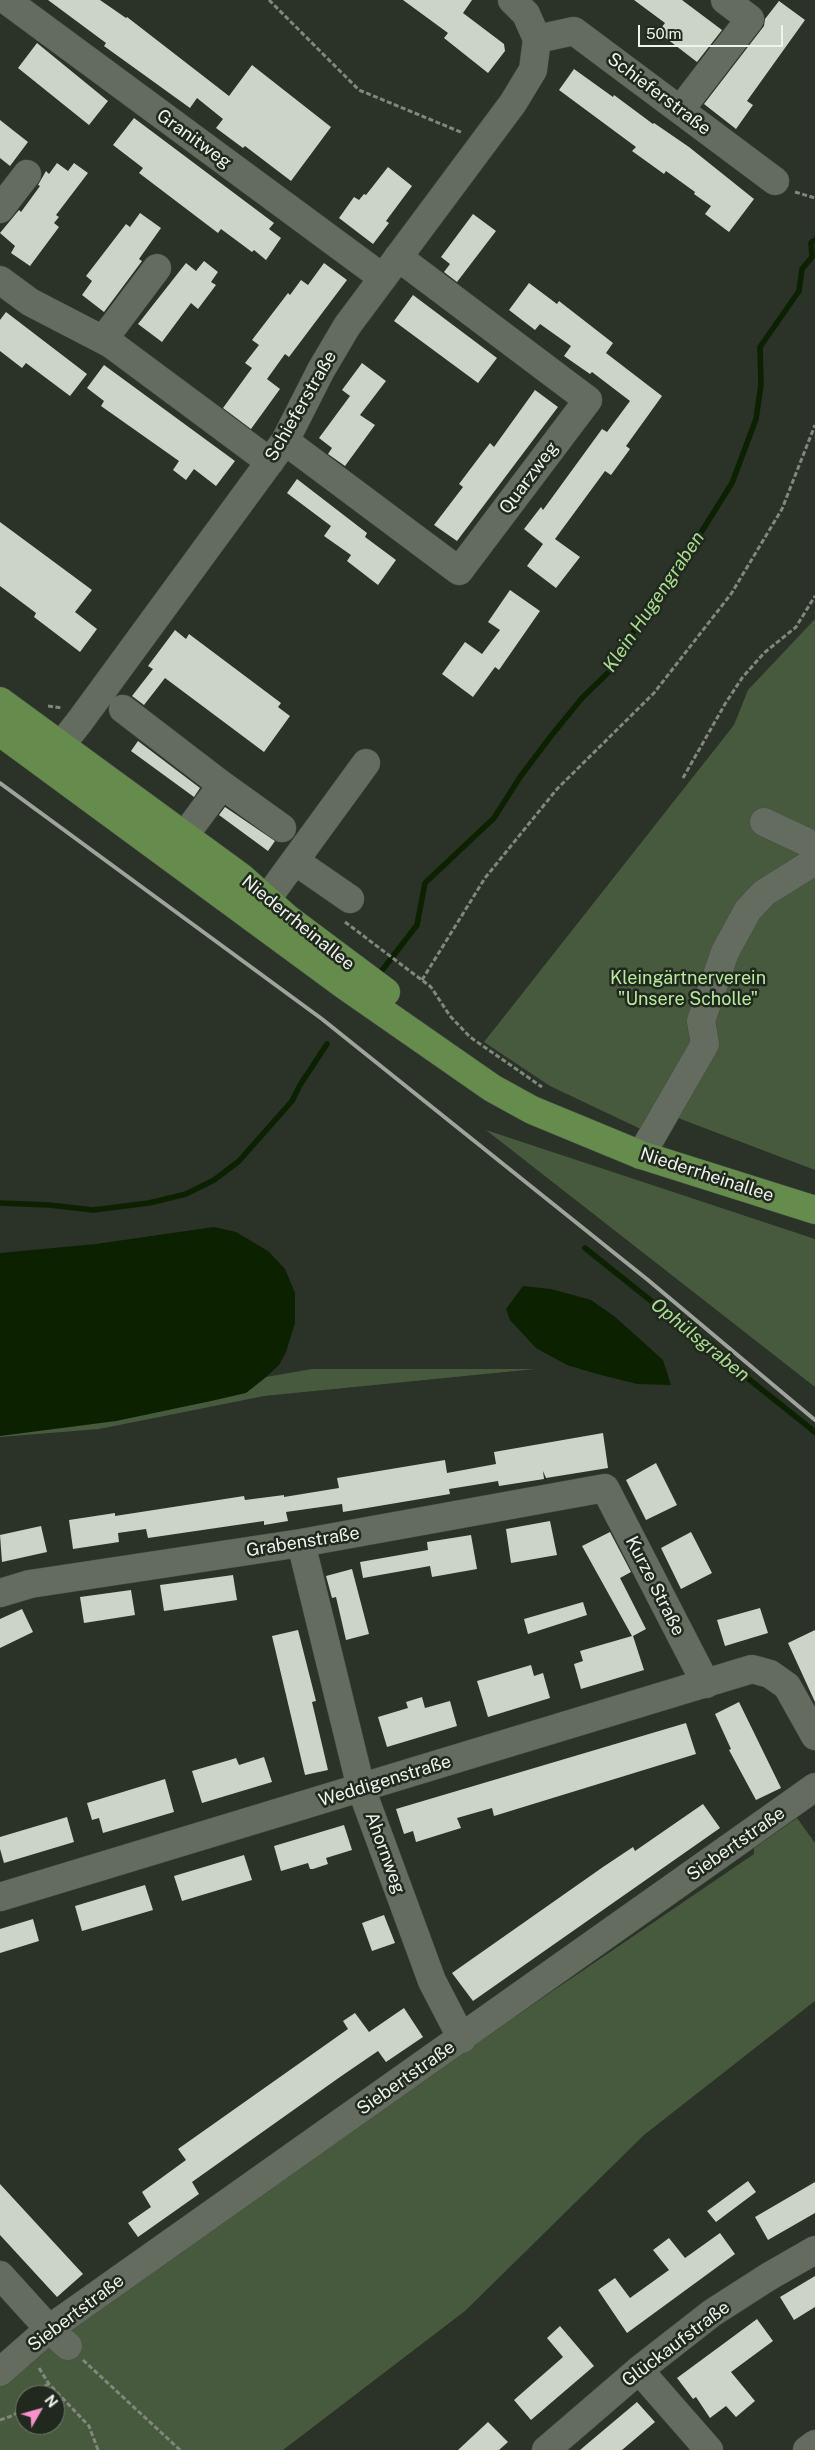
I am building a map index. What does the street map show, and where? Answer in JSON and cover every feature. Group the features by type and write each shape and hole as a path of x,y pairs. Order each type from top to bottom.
{"main road":[{"name":"Niederrheinallee","path":"0,701 53,755 177,846 241,877 260,909 348,964 478,1060 600,1138 642,1155 815,1210"},
{"name":"Niederrheinallee","path":"0,732 53,755"}],"street":[{"name":"Granitweg","path":"6,0 390,268"},
{"path":"512,0 526,14 537,39"},
{"path":"680,110 750,19 725,0"},
{"name":"Schieferstraße","path":"53,755 277,452 347,326 513,103 532,70 537,39 574,31 784,186"},
{"path":"0,209 27,174"},
{"path":"103,340 157,268"},
{"name":"Quarzweg","path":"277,452 460,571 588,400 390,268"},
{"path":"0,280 30,302 103,340 277,452"},
{"path":"123,709 222,785 282,828"},
{"path":"260,909 366,763"},
{"path":"177,846 222,785"},
{"path":"764,822 815,846"},
{"path":"295,861 350,899"},
{"path":"642,1155 705,1044 701,1021 725,952 748,910 764,893 815,862"},
{"name":"Grabenstraße","path":"0,1593 30,1584 301,1543 605,1488"},
{"name":"Kurze Straße","path":"605,1488 706,1684"},
{"name":"Ahornweg","path":"301,1543 361,1788 432,1981 462,2039"},
{"name":"Weddigenstraße","path":"0,1897 752,1669 770,1674 787,1686 815,1736"},
{"name":"Siebertstraße","path":"0,2372 27,2348 59,2338 462,2039 815,1788"},
{"name":"Glückaufstraße","path":"546,2450 639,2370 712,2313 815,2250"},
{"path":"0,2275 59,2338"},
{"path":"639,2370 709,2450"},
{"path":"807,2450 815,2444"}],"path":[{"path":"269,0 358,90 484,142"},
{"path":"784,186 815,198"},
{"path":"422,980 485,878 557,789 654,694 731,594 782,509 815,425"},
{"path":"683,778 742,678 764,653 796,627 815,596"},
{"path":"376,945 431,987 450,1016 470,1037 549,1090"},
{"path":"59,2338 180,2450"},
{"path":"27,2348 49,2384 89,2426 98,2450"},
{"path":"0,2420 15,2414"}],"green space":[{"name":"Kleingärtnerverein \"Unsere Scholle\"","path":"815,619 815,1170 670,1115 645,1131 550,1086 484,1042 734,725 748,690"},
{"path":"486,1130 815,1239 815,1387"},
{"path":"312,1369 535,1369 264,1396 99,1429 0,1437 0,1420 87,1408"},
{"path":"797,1818 815,1843 815,2001 644,2135 465,2311 283,2450 0,2450 0,2385 39,2352 422,2080 754,1854 754,1848"}],"shaded area":[{"path":"214,1227 236,1232 268,1251 285,1269 295,1293 295,1323 286,1352 279,1365 246,1393 116,1421 0,1436 0,1253 96,1244"},
{"path":"523,1286 551,1289 591,1300 614,1316 663,1360 671,1385 637,1384 597,1374 567,1365 536,1348 510,1320 506,1309"}],"building":[{"path":"48,0 100,0 127,17 229,96 252,65 331,127 291,181 245,146 243,148 216,128 223,119 197,98 190,108 104,46 106,43"},
{"path":"403,0 472,0 463,13 504,44 505,51 488,73 444,38 448,33"},
{"path":"634,0 682,0 722,30 697,62 658,32 665,23"},
{"path":"779,1 805,20 747,101 753,105 736,129 704,104 764,26 765,19"},
{"path":"37,43 108,101 89,125 18,68"},
{"path":"574,69 689,147 754,199 729,232 705,214 711,206 694,194 695,192 666,171 664,174 632,151 636,147 559,90"},
{"path":"134,118 274,223 269,229 281,238 266,260 221,229 218,233 139,173 143,168 113,145"},
{"path":"0,120 28,142 10,166 0,158"},
{"path":"57,163 68,171 74,163 88,173 56,215 59,217 54,223 59,227 30,266 11,253 15,246 0,233 19,210 21,212 40,186 38,185 46,171 49,174"},
{"path":"388,167 412,186 386,221 389,223 373,244 339,218 354,197 359,200 364,194 366,195"},
{"path":"140,213 161,228 139,259 142,261 104,312 82,295 92,281 86,276 126,224 130,227"},
{"path":"473,214 496,231 457,282 444,272 450,264 441,257"},
{"path":"204,261 218,272 211,282 216,285 198,309 191,303 162,342 138,324 186,263 196,271"},
{"path":"324,263 347,280 289,357 285,354 267,379 280,389 251,429 223,408 252,368 245,363 259,345 252,340 288,293 290,295 301,280 308,285"},
{"path":"529,283 557,304 559,301 613,343 606,353 662,396 626,446 630,449 611,475 605,471 555,539 580,557 556,588 527,566 543,544 524,529 541,507 543,510 602,429 607,432 630,401 592,372 590,374 564,356 571,346 540,324 535,330 509,310"},
{"path":"413,295 497,358 478,383 394,321"},
{"path":"6,312 87,374 70,396 26,363 22,368 0,351 0,320"},
{"path":"362,363 386,381 360,415 375,425 345,466 328,454 332,448 319,438 350,396 342,390"},
{"path":"104,365 235,461 216,486 194,469 186,480 173,470 179,461 101,406 104,401 87,388"},
{"path":"535,390 558,407 457,541 434,525 463,487 459,484 490,443 494,447"},
{"path":"297,479 367,533 365,537 396,560 378,585 347,561 351,555 324,536 331,526 287,493"},
{"path":"0,522 92,590 75,612 97,629 80,652 34,617 36,613 0,586"},
{"path":"510,590 540,611 499,670 495,667 473,697 442,674 465,642 482,654 500,630 488,622"},
{"path":"175,630 186,639 189,634 281,703 278,707 290,716 264,752 165,678 144,705 132,696 153,669 148,666"},
{"path":"138,741 200,788 194,797 131,751"},
{"path":"225,807 275,841 268,851 219,815"},
{"path":"603,1433 608,1468 546,1478 543,1471 544,1479 499,1486 498,1481 449,1489 450,1494 343,1512 342,1504 286,1512 288,1521 264,1525 264,1521 148,1538 146,1529 118,1533 119,1542 73,1549 69,1520 115,1513 115,1516 244,1496 245,1500 284,1495 284,1497 339,1488 337,1478 445,1460 447,1473 496,1464 494,1452"},
{"path":"656,1463 677,1505 646,1520 626,1480"},
{"path":"550,1521 557,1555 511,1563 506,1529"},
{"path":"41,1526 47,1552 2,1562 0,1535"},
{"path":"610,1532 631,1572 620,1578 646,1629 633,1636 644,1670 581,1689 574,1664 583,1661 580,1651 632,1636 582,1546"},
{"path":"691,1532 712,1573 681,1589 661,1548"},
{"path":"471,1535 477,1569 432,1577 430,1566 363,1578 360,1562 428,1550 427,1542"},
{"path":"352,1569 369,1634 346,1640 336,1597 332,1598 326,1576"},
{"path":"233,1575 237,1600 164,1611 160,1585"},
{"path":"131,1590 135,1615 84,1623 80,1597"},
{"path":"583,1602 587,1615 528,1634 524,1619"},
{"path":"760,1608 768,1633 725,1646 717,1620"},
{"path":"22,1609 33,1632 0,1648 0,1619"},
{"path":"298,1630 316,1701 312,1702 328,1770 305,1775 272,1636"},
{"path":"815,1630 815,1702 788,1643"},
{"path":"531,1665 534,1676 543,1673 550,1698 488,1717 477,1681"},
{"path":"422,1697 425,1708 450,1701 457,1726 387,1747 378,1717 408,1708 406,1702"},
{"path":"739,1702 781,1788 756,1800 729,1750 731,1749 715,1714"},
{"path":"686,1723 696,1754 494,1816 492,1808 457,1818 461,1828 416,1842 413,1831 404,1834 396,1809"},
{"path":"264,1757 272,1782 202,1803 192,1771 236,1758 239,1765"},
{"path":"165,1779 174,1812 103,1833 99,1818 92,1820 87,1803"},
{"path":"703,1804 720,1828 473,2001 452,1973 603,1867 633,1847 635,1851"},
{"path":"67,1817 74,1842 4,1863 0,1849 0,1837"},
{"path":"344,1825 352,1850 326,1858 328,1864 313,1869 310,1869 308,1863 281,1871 274,1846"},
{"path":"244,1855 252,1880 182,1901 174,1876"},
{"path":"145,1885 153,1910 82,1931 75,1906"},
{"path":"384,1915 395,1943 372,1951 362,1923"},
{"path":"33,1919 39,1941 0,1953 0,1929"},
{"path":"404,2008 423,2037 386,2062 378,2051 340,2077 192,2182 199,2194 138,2237 128,2223 151,2207 142,2192 186,2160 178,2149 348,2029 343,2021 355,2013 369,2032"},
{"path":"748,2181 756,2192 716,2222 707,2211"},
{"path":"815,2182 815,2213 768,2240 755,2217"},
{"path":"0,2184 83,2274 57,2297 0,2235"},
{"path":"720,2233 735,2254 627,2333 598,2290 615,2278 630,2298 669,2270 653,2250 669,2238 685,2258"},
{"path":"815,2276 815,2307 794,2320 780,2297"},
{"path":"757,2319 773,2341 731,2372 755,2401 736,2417 726,2406 710,2418 696,2397 693,2399 677,2378"},
{"path":"560,2326 594,2366 531,2420 514,2400 563,2357 547,2338"},
{"path":"637,2402 655,2422 622,2450 580,2450"},
{"path":"488,2422 508,2442 499,2450 458,2450"}],"waterway":[{"name":"Klein Hugengraben","path":"380,973 417,925 425,883 494,818 520,777 551,736 582,698 617,664 648,604 682,563 732,483 756,419 761,385 760,347 799,291 802,269 812,257 811,243 815,240"},
{"name":"Ophülsgraben","path":"0,1203 49,1205 93,1210 149,1203 186,1194 214,1180 239,1161 292,1101 300,1085 327,1044"},
{"name":"Ophülsgraben","path":"585,1248 815,1432"}],"railway":[{"path":"0,783 322,1019 648,1280 815,1420"}]}
